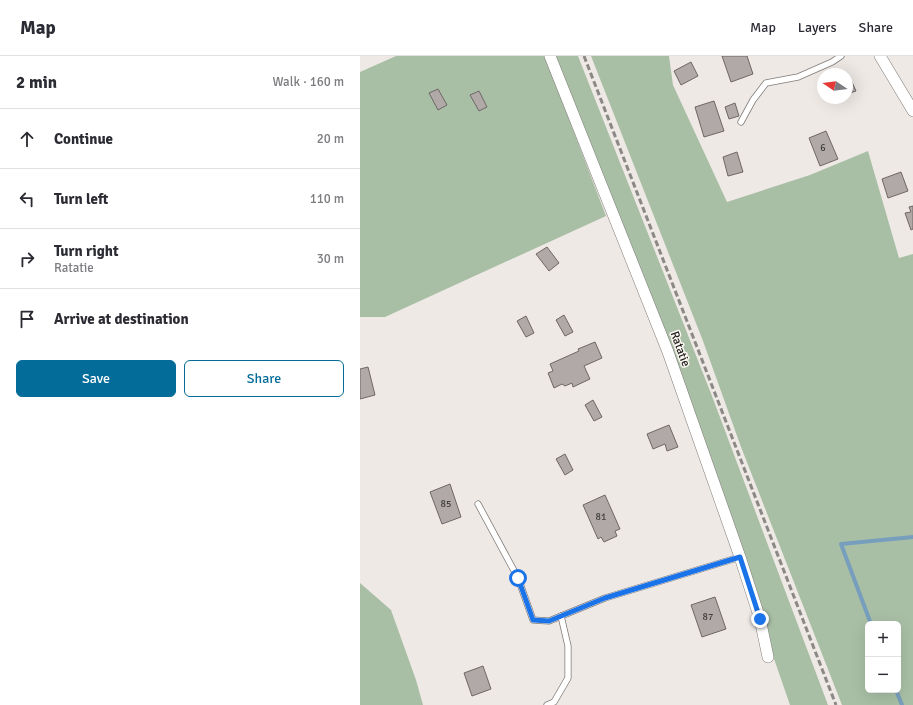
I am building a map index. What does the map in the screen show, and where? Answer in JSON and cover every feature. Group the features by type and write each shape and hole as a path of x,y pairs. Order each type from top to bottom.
{"street":[{"name":"Ratatie","path":"550,56 668,352 740,557 760,619 768,657"},
{"path":"880,56 913,111"}],"lane":[{"path":"741,122 753,100 766,83 798,77 832,62 841,56"},
{"path":"478,504 518,578 533,620 549,621 605,598 740,557"},
{"path":"547,705 554,702 568,678 568,646 561,616"}],"green space":[{"path":"396,56 545,56 606,216 385,317 360,317 360,72"},
{"path":"553,56 578,56 712,396 828,705 790,705 772,653 762,618"},
{"path":"591,56 669,56 673,85 727,202 810,175 868,151 899,258 913,254 913,705 842,705 741,447 703,341"},
{"path":"360,583 391,610 416,680 423,705 360,705"}],"building":[{"path":"722,56 747,56 753,74 731,82"},
{"path":"691,62 698,76 681,85 674,71"},
{"path":"853,84 856,91 853,92"},
{"path":"438,89 447,105 438,110 429,93"},
{"path":"479,91 487,107 479,111 470,95"},
{"path":"714,101 724,131 704,137 695,107"},
{"path":"735,103 739,116 729,119 725,107"},
{"path":"826,131 838,159 820,166 809,138"},
{"path":"737,152 743,172 728,176 723,157"},
{"path":"901,172 908,191 888,198 882,179"},
{"path":"913,206 913,229 911,230 905,213 911,212 909,207"},
{"path":"547,247 559,263 549,271 536,254"},
{"path":"564,315 573,332 565,336 556,320"},
{"path":"526,316 534,333 526,337 517,321"},
{"path":"595,342 602,358 584,366 590,379 573,387 572,383 565,386 562,384 554,388 548,373 553,371 550,364"},
{"path":"368,367 375,395 360,399 360,369"},
{"path":"593,400 602,417 594,421 585,405"},
{"path":"669,425 678,447 667,451 665,444 653,449 647,434"},
{"path":"565,454 573,470 565,475 556,459"},
{"path":"450,484 461,517 442,524 430,492"},
{"path":"605,495 620,529 615,531 617,536 604,542 601,537 598,539 583,505"},
{"path":"715,597 726,629 702,637 691,605"},
{"path":"483,666 491,689 472,696 464,673"}],"waterway":[{"path":"870,621 841,544 913,537"},
{"path":"897,693 902,705"}],"railway":[{"path":"584,56 836,705"}],"route":[{"path":"518,578 533,620 549,621 605,598 740,557 760,619"}]}
